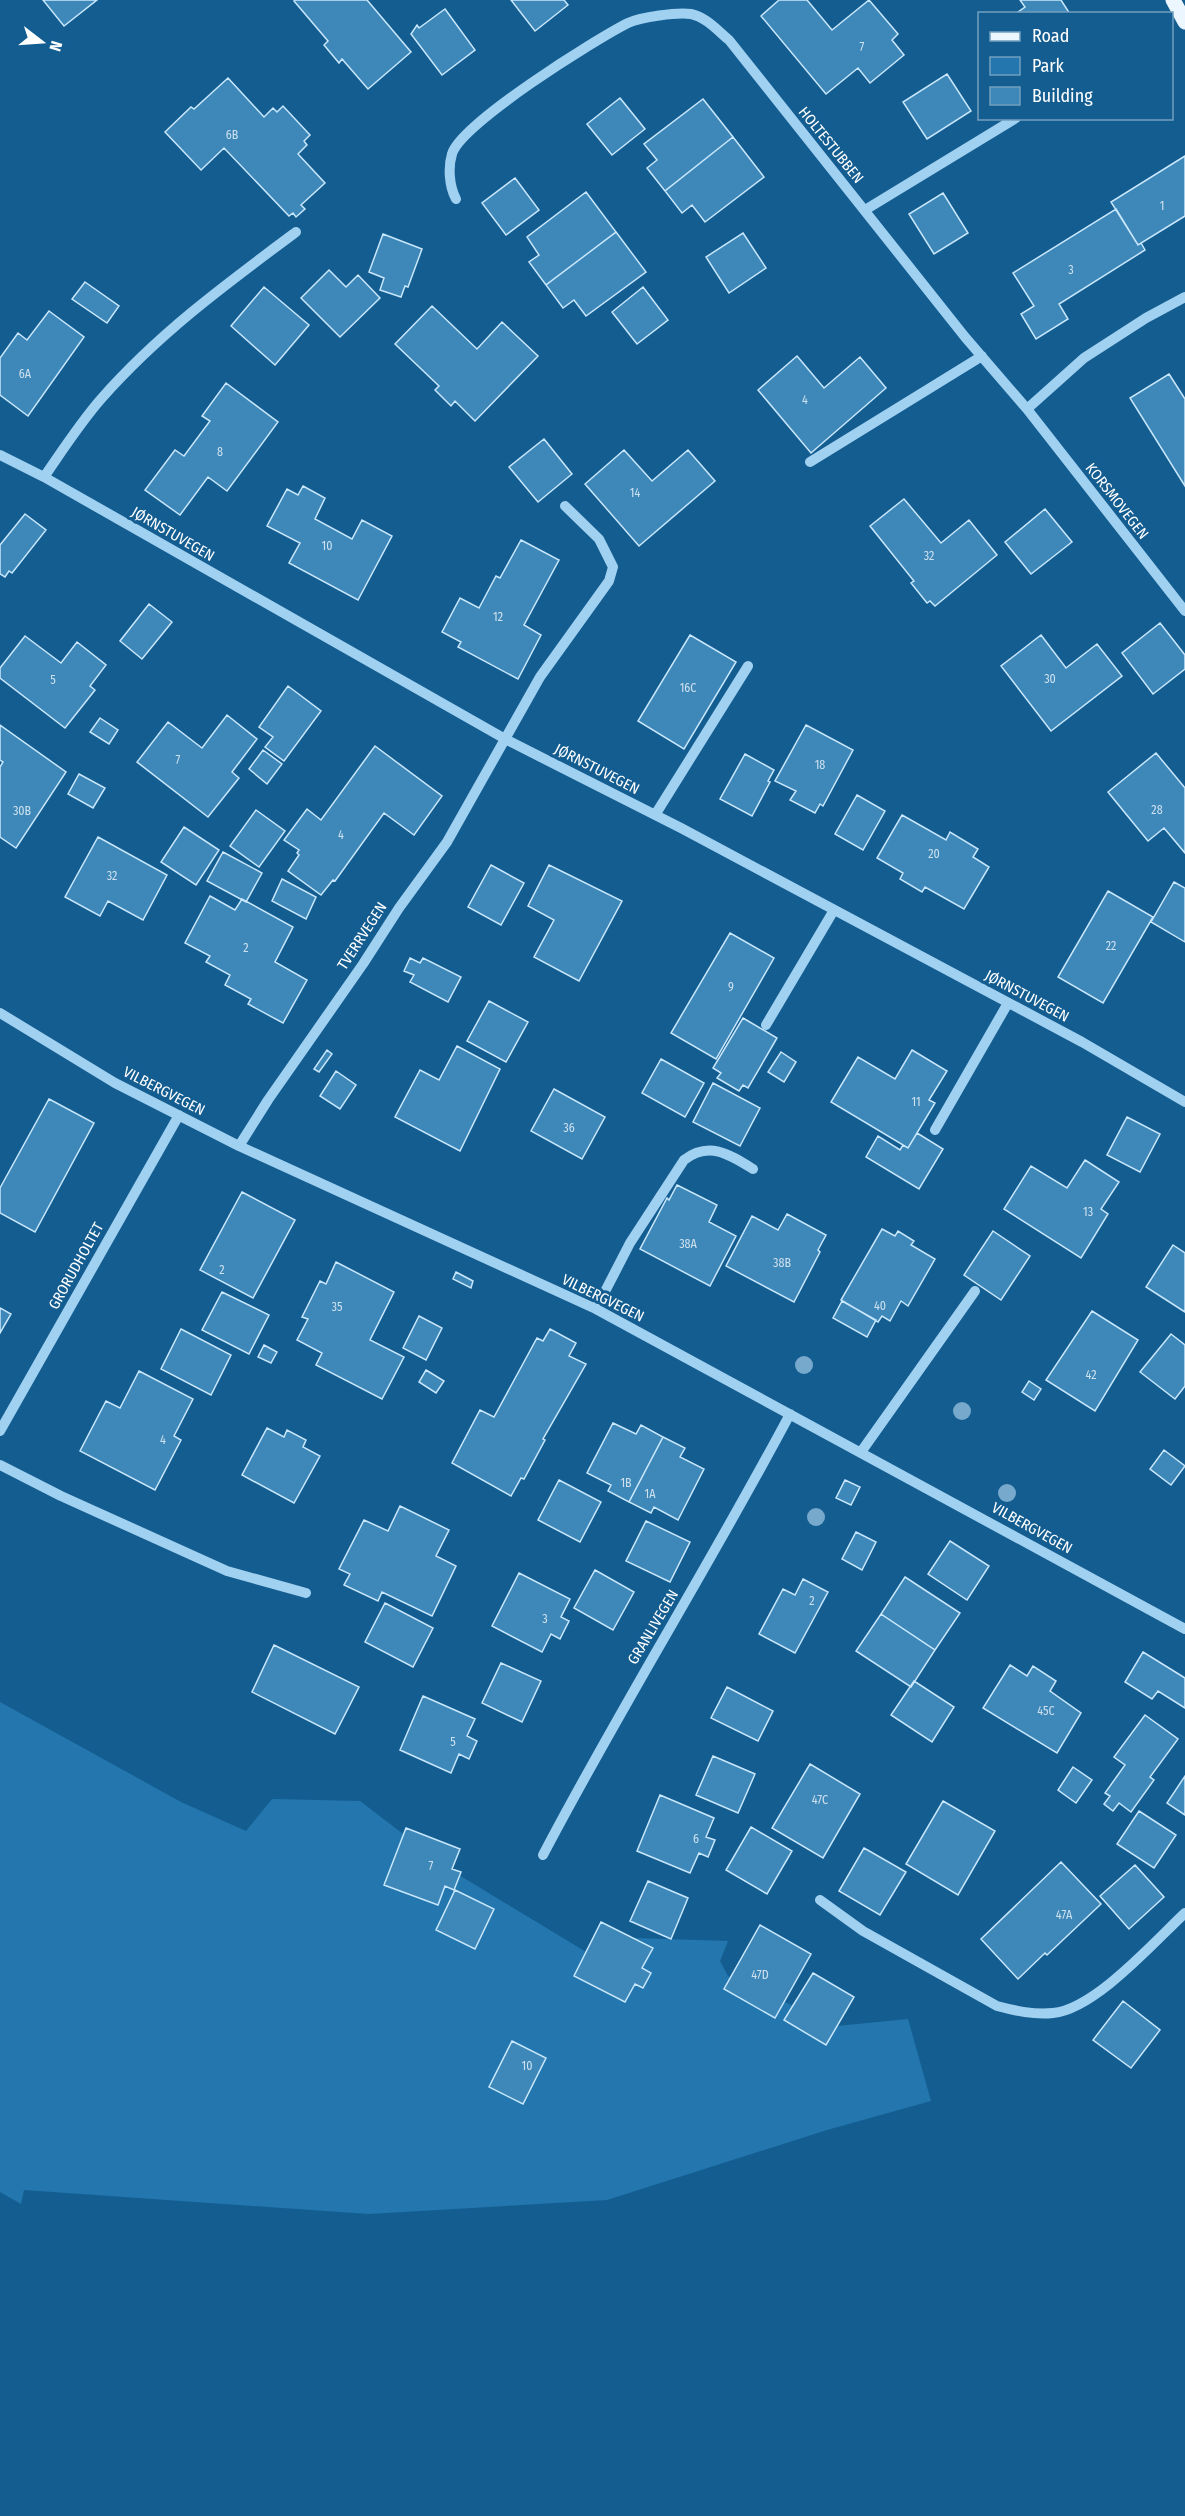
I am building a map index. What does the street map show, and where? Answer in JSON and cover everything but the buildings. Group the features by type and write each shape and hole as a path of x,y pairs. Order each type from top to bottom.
{"main road":[{"path":"1173,0 1185,22"}],"street":[{"name":"HOLTESTUBBEN","path":"456,199 450,181 452,153 460,140 495,108 630,22 694,14 707,21 729,40 1027,409"},
{"path":"865,210 1013,120"},
{"path":"44,477 99,401 145,352 204,300 296,232"},
{"path":"1027,409 1084,358 1146,318 1185,297"},
{"path":"810,462 982,356"},
{"name":"KORSMOVEGEN","path":"1027,409 1185,610"},
{"name":"JØRNSTUVEGEN","path":"0,455 44,477 507,740 1082,1042 1185,1102"},
{"name":"TVERRVEGEN","path":"239,1146 399,908 447,842 507,740 540,677 609,581 613,567 599,539 565,506"},
{"path":"655,816 748,666"},
{"path":"766,1025 834,910"},
{"path":"935,1130 1008,1003"},
{"name":"VILBERGVEGEN","path":"0,1013 115,1083 239,1146 596,1309 1185,1629"},
{"name":"GRORUDHOLTET","path":"0,1431 179,1115"},
{"path":"596,1309 630,1243 684,1160 694,1152 709,1148 735,1158 753,1169"},
{"path":"861,1452 975,1291"},
{"name":"GRANLIVEGEN","path":"543,1855 593,1758 713,1554 790,1414"},
{"path":"0,1465 61,1496 227,1571 306,1593"},
{"path":"820,1900 863,1931 997,2006 1020,2013 1053,2013 1066,2010 1094,1997 1185,1913"}],"green space":[{"path":"0,1702 181,1802 246,1831 272,1799 360,1801 449,1869 616,1970 633,1938 728,1941 720,1961 728,1976 837,2026 908,2019 931,2101 827,2130 607,2200 369,2214 24,2190 21,2204 0,2192"}]}
